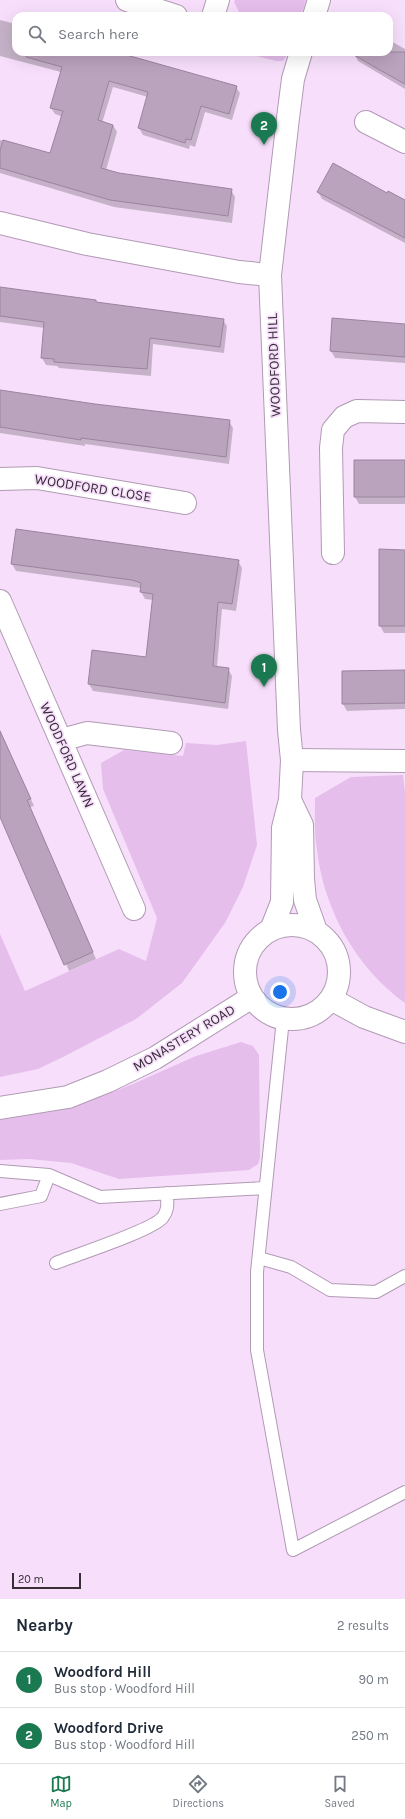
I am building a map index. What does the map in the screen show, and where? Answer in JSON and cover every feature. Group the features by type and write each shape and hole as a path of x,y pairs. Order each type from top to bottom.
{"street":[{"path":"127,0 164,12"},
{"path":"214,12 218,0"},
{"path":"315,12 319,0"},
{"name":"WOODFORD HILL","path":"271,930 282,902 283,828 290,800 292,760 289,730 270,275 293,79 300,56"},
{"path":"366,122 405,142"},
{"path":"0,223 86,244 244,273 270,275"},
{"path":"333,553 331,448 333,430 344,417 357,411 405,412"},
{"name":"WOODFORD CLOSE","path":"0,479 37,478 185,503"},
{"name":"WOODFORD LAWN","path":"0,600 134,909"},
{"path":"61,740 87,732 171,743"},
{"path":"292,760 405,761"},
{"name":"WOODFORD HILL","path":"290,800 302,825 305,900 316,931"},
{"path":"286,925 301,926 316,931 328,941 336,954 339,969 338,985 331,999 322,1009 310,1016 297,1019 283,1019 260,1007 252,997 246,982 245,967 249,952 258,939 271,930 286,925"},
{"name":"MONASTERY ROAD","path":"0,1108 68,1097 108,1081 155,1058 252,997"},
{"path":"331,999 364,1017 405,1032"}],"lane":[{"path":"283,1019 259,1258 257,1350 293,1550 405,1492"},
{"path":"0,1171 48,1175 100,1197 265,1188"},
{"path":"0,1204 42,1196 48,1175"},
{"path":"56,1263 148,1228 162,1218 168,1209 167,1193"},
{"path":"259,1258 291,1266 330,1290 376,1292 405,1276"}],"shaded area":[{"path":"235,0 306,0 302,12 239,12 234,2"},
{"path":"257,56 286,56 283,61 276,61"},
{"path":"246,741 257,845 243,887 225,923 182,983 136,1019 65,1056 38,1069 0,1077 0,934 25,991 119,949 146,961 157,918 103,789 101,763 124,750 183,756 186,743 217,745"},
{"path":"403,775 405,792 405,1003 387,989 372,973 357,955 345,936 335,916 321,872 316,844 315,824 315,798 351,777"},
{"path":"241,1042 253,1046 259,1055 260,1158 258,1164 249,1170 119,1179 71,1163 29,1159 0,1160 0,1120 72,1108 133,1084 196,1056"}],"building":[{"path":"393,52 405,52 405,84 356,56 393,56"},
{"path":"130,56 237,86 229,114 201,106 191,140 186,139 185,143 138,128 148,92 109,81 98,120 113,125 101,168 119,173 232,189 228,216 110,200 0,168 0,151 3,140 50,153 63,111 50,108 62,67 26,57"},
{"path":"333,163 387,193 388,191 405,200 405,238 317,192"},
{"path":"0,287 96,300 96,302 224,319 220,347 150,338 147,369 54,362 54,359 41,358 44,322 0,316"},
{"path":"332,318 405,324 405,357 330,351"},
{"path":"0,390 95,404 230,420 226,457 81,438 81,440 0,427"},
{"path":"354,460 405,460 405,497 354,497"},
{"path":"16,529 239,560 232,604 218,602 213,666 229,668 225,703 88,684 92,650 146,657 153,594 140,592 141,583 132,580 11,564"},
{"path":"379,549 405,550 405,626 379,626"},
{"path":"405,670 405,703 342,704 342,671"},
{"path":"0,731 31,799 27,800 93,952 64,965 0,817"}],"place":[{"name":"Woodford Drive","path":"264,145"},
{"name":"Woodford Hill","path":"264,687"}]}
